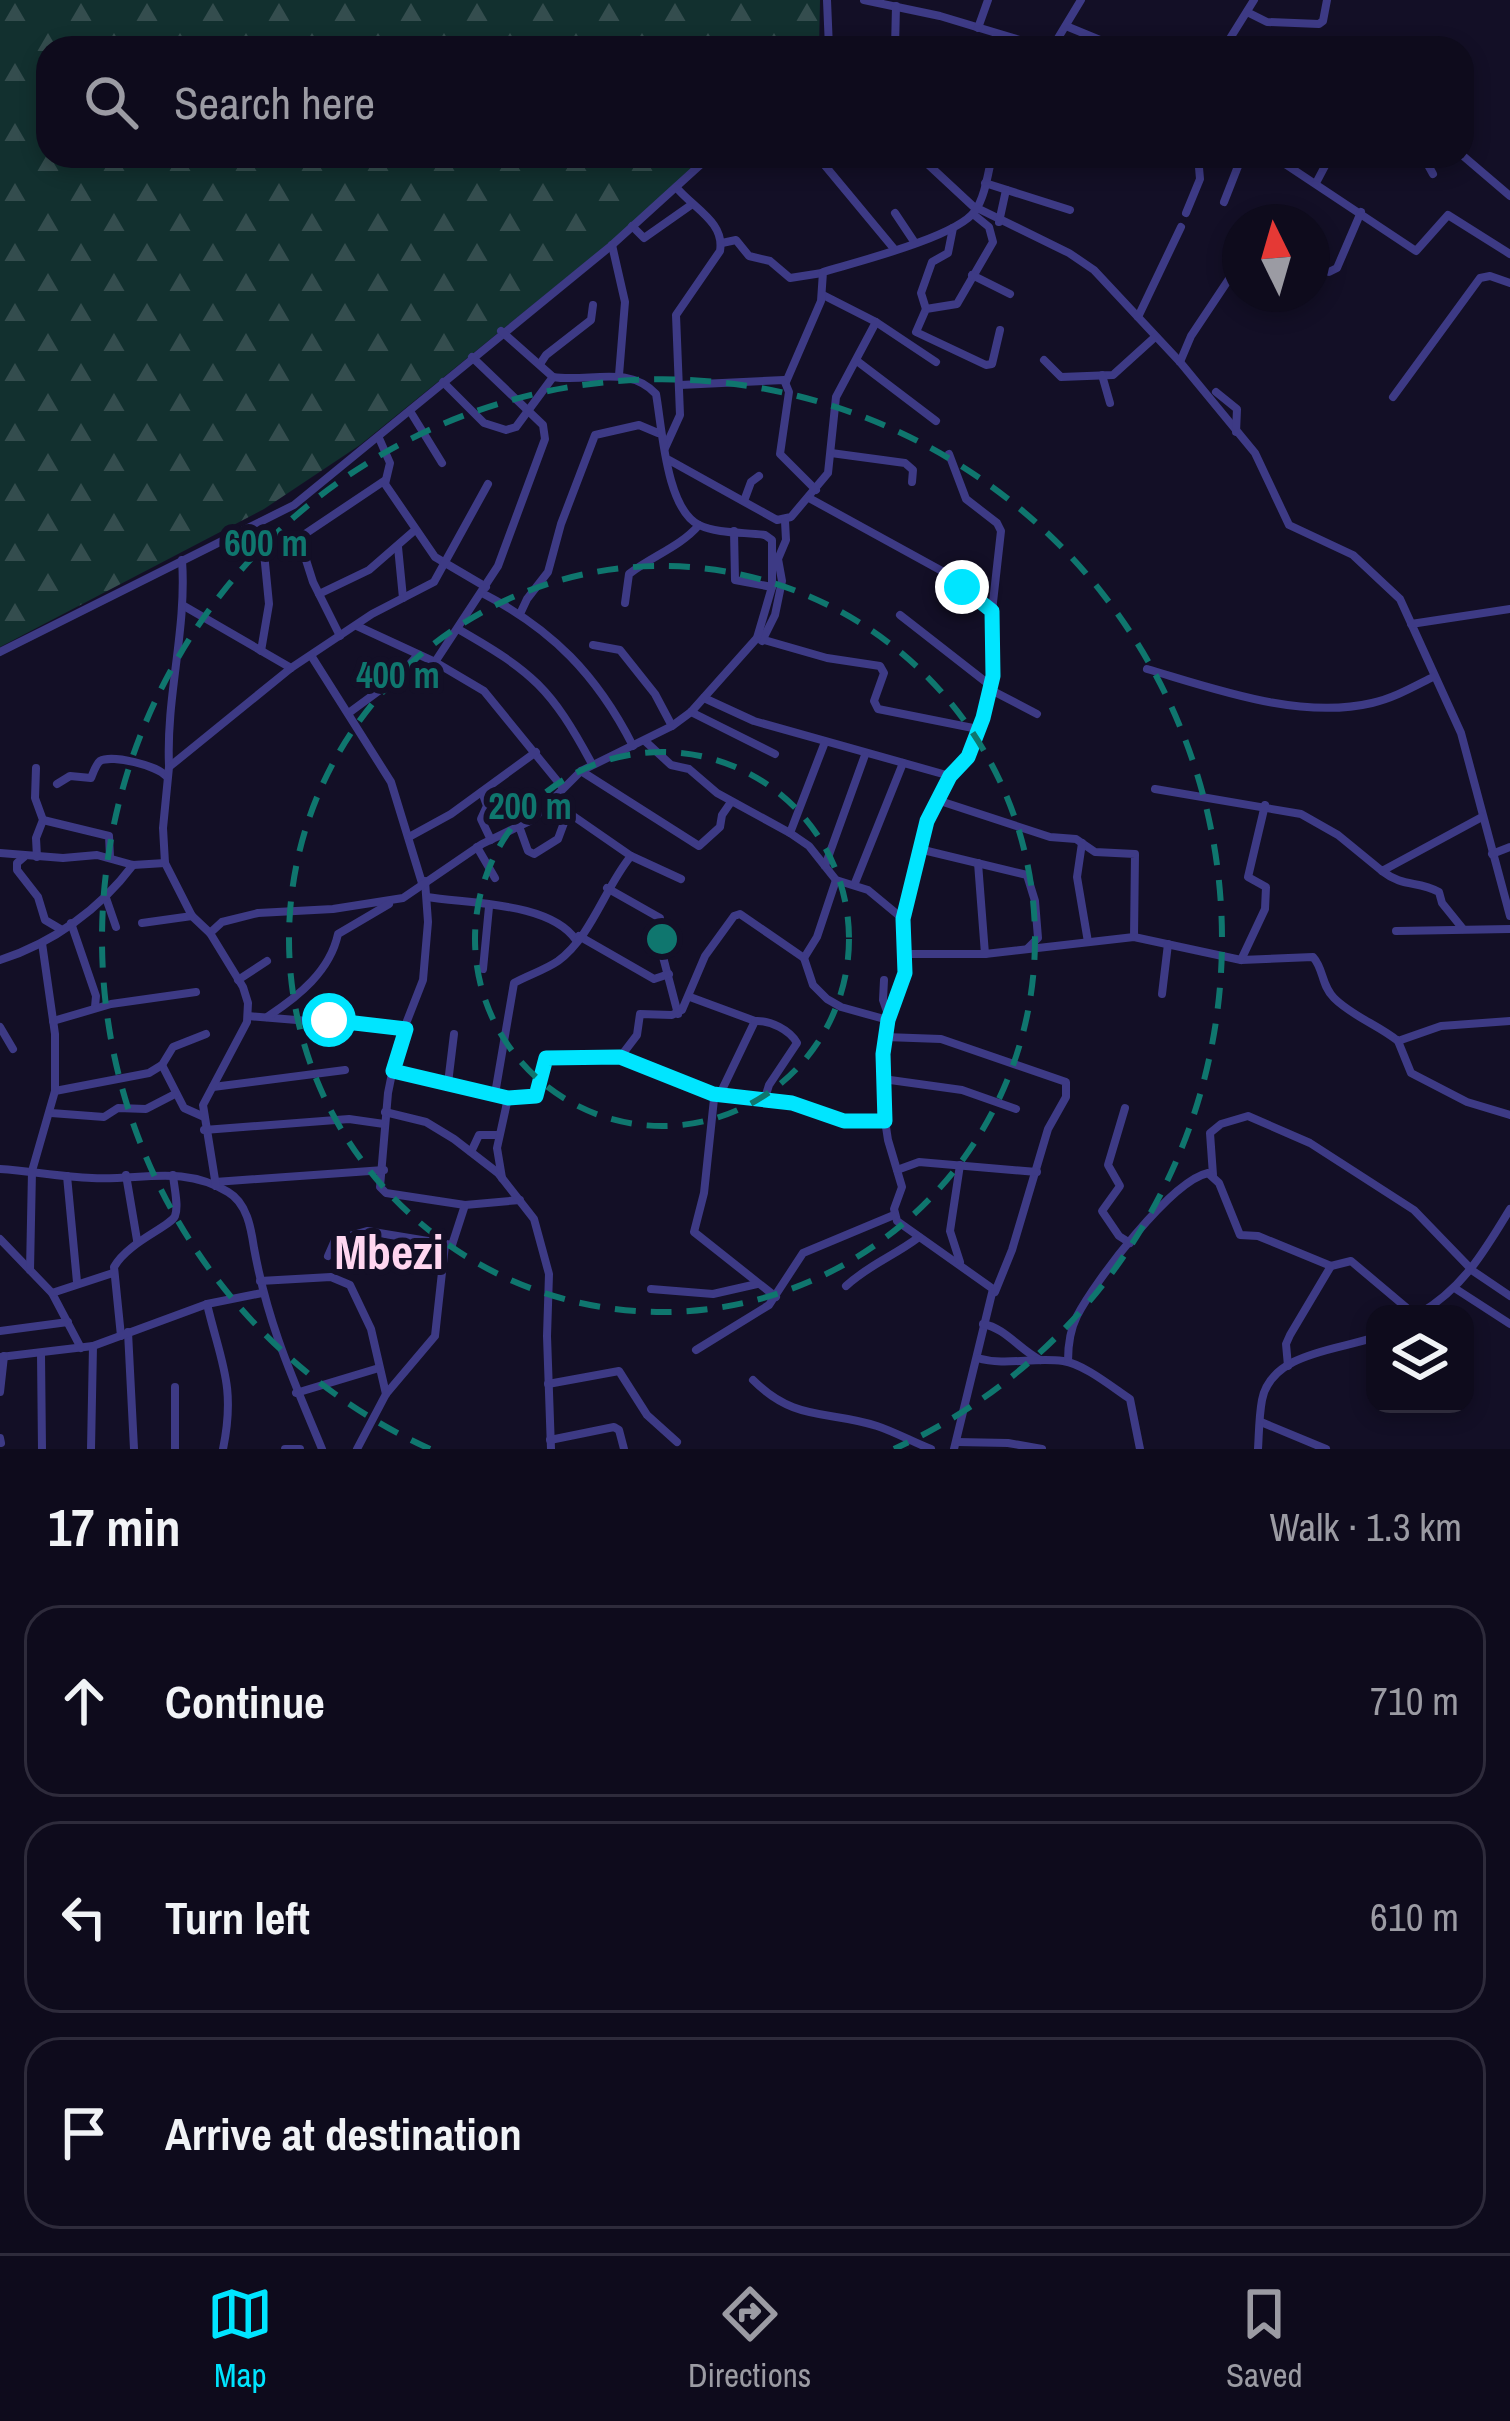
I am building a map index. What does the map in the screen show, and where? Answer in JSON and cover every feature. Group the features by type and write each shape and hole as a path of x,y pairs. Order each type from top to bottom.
{"street":[{"path":"827,0 828,36"},
{"path":"866,0 1006,36"},
{"path":"978,28 988,0"},
{"path":"1058,36 1082,0"},
{"path":"1231,36 1254,0"},
{"path":"1247,12 1267,22 1319,24 1324,21 1327,0"},
{"path":"895,36 896,6"},
{"path":"1066,26 1090,36"},
{"path":"1474,165 1510,196"},
{"path":"0,652 293,505 380,438 697,168"},
{"path":"828,168 895,250"},
{"path":"926,309 957,304 994,242 976,210 932,168"},
{"path":"722,243 736,240 749,256 770,261 790,278 823,272 952,228 976,210 989,168"},
{"path":"1186,213 1200,179 1199,168"},
{"path":"1224,202 1237,168"},
{"path":"1293,168 1416,251 1448,215 1510,254"},
{"path":"1316,183 1324,168"},
{"path":"1430,168 1433,174"},
{"path":"985,183 1070,210"},
{"path":"665,448 679,425 676,315 722,243 718,227 676,187"},
{"path":"999,222 1006,190"},
{"path":"632,226 644,238 691,205"},
{"path":"976,210 1081,260 1180,362 1255,453 1289,525 1353,555 1400,599 1461,733 1510,916"},
{"path":"1330,271 1337,268 1361,212"},
{"path":"895,213 915,243"},
{"path":"1138,317 1181,227"},
{"path":"952,228 950,250 932,262 922,286 926,309 917,323 917,334 986,365 992,364 1000,330"},
{"path":"612,244 625,302 619,375"},
{"path":"823,272 823,295 786,382 789,392 780,454 813,494 942,571 992,611"},
{"path":"972,275 1010,294"},
{"path":"1393,397 1480,278 1490,276 1510,283"},
{"path":"1180,362 1222,290"},
{"path":"823,295 876,322 936,362"},
{"path":"540,364 591,320 593,305"},
{"path":"267,1017 322,971 338,934 519,826 553,802 592,764 672,726 691,712 731,663 760,640 775,615 785,520 828,473 836,397 876,322"},
{"path":"502,331 553,377 619,375 642,382 656,394 659,433 679,504 699,525 766,535 772,541 772,587 760,640"},
{"path":"1044,360 1060,377 1118,372 1155,337"},
{"path":"435,662 498,566 545,440 543,424 472,357"},
{"path":"857,361 936,421"},
{"path":"1102,375 1110,403"},
{"path":"443,382 492,428 506,430 516,427 553,377"},
{"path":"680,385 775,377 786,382"},
{"path":"1216,392 1237,409 1236,432"},
{"path":"410,411 442,463"},
{"path":"520,614 548,572 561,524 597,433 639,425 659,433"},
{"path":"340,637 299,538 384,481 390,463 380,438"},
{"path":"831,453 904,463 914,470 913,482"},
{"path":"696,1350 776,1297 802,1253 894,1215 902,1192 885,1121 883,1078 885,1037 905,973 903,919 919,849 937,800 968,757 992,689 992,611 1001,530 966,500 949,454"},
{"path":"667,460 785,520"},
{"path":"744,501 758,476"},
{"path":"384,481 444,565 563,646 633,746"},
{"path":"168,772 292,668 434,582 488,484"},
{"path":"261,522 268,604 261,651"},
{"path":"625,603 629,574 667,553 674,542 699,525"},
{"path":"319,594 370,570 415,530"},
{"path":"734,531 735,580 772,587"},
{"path":"398,548 404,598"},
{"path":"182,560 184,606 169,719 165,863 192,916 210,933 238,980 246,995 248,1016 211,1087 202,1116 204,1130 215,1184 242,1205 250,1224 262,1292 296,1393 322,1449"},
{"path":"184,606 292,668"},
{"path":"1412,624 1510,609"},
{"path":"899,615 981,674 992,689 1037,714"},
{"path":"356,626 435,662 484,692 563,788"},
{"path":"458,629 538,679 592,764"},
{"path":"760,640 880,666 884,673 874,700 878,710 978,730"},
{"path":"593,645 620,650 655,694 672,726"},
{"path":"350,713 417,656"},
{"path":"312,657 391,782 428,897 423,980 393,1071 380,1187 386,1193 465,1205 520,1200"},
{"path":"1147,669 1253,698 1334,706 1368,704 1433,677"},
{"path":"704,698 754,721 950,776"},
{"path":"691,712 775,754"},
{"path":"645,741 671,765 689,770 731,802 809,846 836,880 880,898 903,919"},
{"path":"790,833 825,742"},
{"path":"409,837 536,752"},
{"path":"824,866 865,755"},
{"path":"57,784 75,775 91,778 96,764 106,759 154,765 168,772"},
{"path":"854,884 903,763"},
{"path":"36,768 35,798 43,820 36,838 37,856"},
{"path":"581,771 699,846 720,827 731,802"},
{"path":"1155,789 1264,805 1317,822 1402,885 1426,884 1439,892 1463,930"},
{"path":"482,792 487,806 481,819 491,840"},
{"path":"937,800 1082,843 1094,852 1137,856 1134,937"},
{"path":"553,802 631,856 681,879"},
{"path":"1241,960 1268,898 1266,887 1248,877 1264,805"},
{"path":"519,826 528,851 534,854 558,838 568,812"},
{"path":"1382,871 1482,817"},
{"path":"43,820 109,836 110,857"},
{"path":"1082,843 1077,877 1088,942"},
{"path":"477,847 495,878"},
{"path":"1492,854 1510,848"},
{"path":"919,849 1014,869 1030,880 1038,938 1025,949"},
{"path":"0,853 110,857 133,865 165,863"},
{"path":"25,856 17,862 17,870 38,897 45,920 62,930"},
{"path":"495,1094 514,982 559,961 631,856"},
{"path":"978,863 985,954"},
{"path":"0,960 62,930 106,898 133,865"},
{"path":"804,958 818,937 836,880"},
{"path":"607,888 658,914 662,953 678,1014"},
{"path":"428,897 548,917 654,979 670,974"},
{"path":"106,898 116,927"},
{"path":"210,933 222,922 258,914 394,902"},
{"path":"483,969 489,907"},
{"path":"678,1014 690,998 705,956 734,916 746,915 804,958 813,986 826,999 889,1018"},
{"path":"142,923 192,916"},
{"path":"71,923 95,1009"},
{"path":"1396,932 1510,929"},
{"path":"906,954 985,954 1134,937 1241,960 1313,957 1321,968 1323,985 1334,998 1398,1041 1411,1073 1467,1102 1510,1115"},
{"path":"30,1270 32,1172 55,1091 53,1021 42,943"},
{"path":"1162,994 1168,944"},
{"path":"238,980 267,961"},
{"path":"884,980 883,1004 889,1018"},
{"path":"53,1021 196,992"},
{"path":"690,998 769,1022 793,1036 797,1043 764,1101"},
{"path":"620,1057 638,1035 640,1014 678,1014"},
{"path":"248,1016 406,1029"},
{"path":"755,1021 716,1095 704,1193 694,1232 776,1297"},
{"path":"1398,1041 1441,1026 1510,1021"},
{"path":"0,1028 13,1049"},
{"path":"55,1091 149,1073 162,1066 173,1047 206,1034"},
{"path":"448,1083 454,1034"},
{"path":"885,1037 940,1039 1066,1082 1066,1097 1048,1130 983,1324 956,1446 1008,1443 1042,1449"},
{"path":"393,1071 508,1098 536,1096 546,1058 620,1057 716,1095 803,1106 844,1121 885,1121"},
{"path":"162,1066 184,1108 202,1116"},
{"path":"211,1087 345,1070"},
{"path":"883,1078 962,1090 1016,1109"},
{"path":"51,1113 104,1117 118,1108 146,1109 175,1094"},
{"path":"502,1178 499,1135 508,1098"},
{"path":"1125,1108 1108,1165 1120,1186 1102,1210 1130,1243"},
{"path":"385,1112 426,1122 471,1152 502,1178 534,1219 548,1258 550,1444 614,1426 624,1449"},
{"path":"1405,1305 1351,1261 1330,1266 1258,1236 1240,1235 1213,1175 1210,1133 1230,1120 1254,1118 1310,1143 1414,1210 1473,1271 1510,1296"},
{"path":"204,1130 349,1119 384,1124"},
{"path":"471,1152 478,1135 499,1135"},
{"path":"897,1170 919,1162 1036,1172"},
{"path":"960,1165 950,1231 960,1263"},
{"path":"0,1169 100,1179 173,1175 215,1184 384,1170"},
{"path":"126,1175 137,1240"},
{"path":"134,1449 125,1334 113,1273 116,1262 137,1240 172,1221 173,1175"},
{"path":"1068,1361 1078,1313 1130,1243 1167,1199 1198,1176 1213,1175"},
{"path":"68,1176 77,1282"},
{"path":"328,1256 335,1240 367,1231 454,1244 465,1205"},
{"path":"1430,1305 1473,1271 1510,1209"},
{"path":"894,1215 988,1283 993,1297"},
{"path":"846,1286 872,1262 895,1255 919,1237"},
{"path":"0,1239 52,1293 81,1348"},
{"path":"357,1449 386,1394 436,1332 445,1246"},
{"path":"0,1255 12,1252"},
{"path":"1288,1366 1286,1344 1330,1266"},
{"path":"52,1293 113,1273"},
{"path":"260,1281 332,1277 350,1285 364,1311 386,1394"},
{"path":"651,1289 712,1294 759,1283"},
{"path":"1456,1289 1510,1324"},
{"path":"0,1392 2,1357 93,1346 207,1304 262,1292"},
{"path":"207,1304 229,1377 230,1415 223,1449"},
{"path":"0,1331 68,1322"},
{"path":"983,1324 999,1328 1010,1342 1042,1361"},
{"path":"1258,1449 1266,1389 1288,1366 1312,1352 1366,1339"},
{"path":"91,1449 93,1346"},
{"path":"41,1354 42,1449"},
{"path":"977,1358 1003,1364 1068,1361 1130,1400 1140,1449"},
{"path":"296,1393 380,1368"},
{"path":"548,1384 619,1371 647,1415 677,1442"},
{"path":"753,1380 769,1396 799,1412 876,1426 931,1449"},
{"path":"175,1387 175,1449"},
{"path":"1261,1422 1326,1449"},
{"path":"285,1449 299,1449"}],"green space":[{"path":"0,0 820,0 819,36 36,36 36,168 693,168 615,238 360,445 264,509 0,647"}],"district":[{"name":"Mbezi","path":"389,1252"}],"route":[{"path":"329,1020 406,1029 393,1071 508,1098 534,1099 546,1058 620,1057 713,1094 792,1103 844,1121 885,1121 883,1054 888,1020 905,973 903,919 919,849 937,800 968,757 992,687 992,611 962,587"}]}
